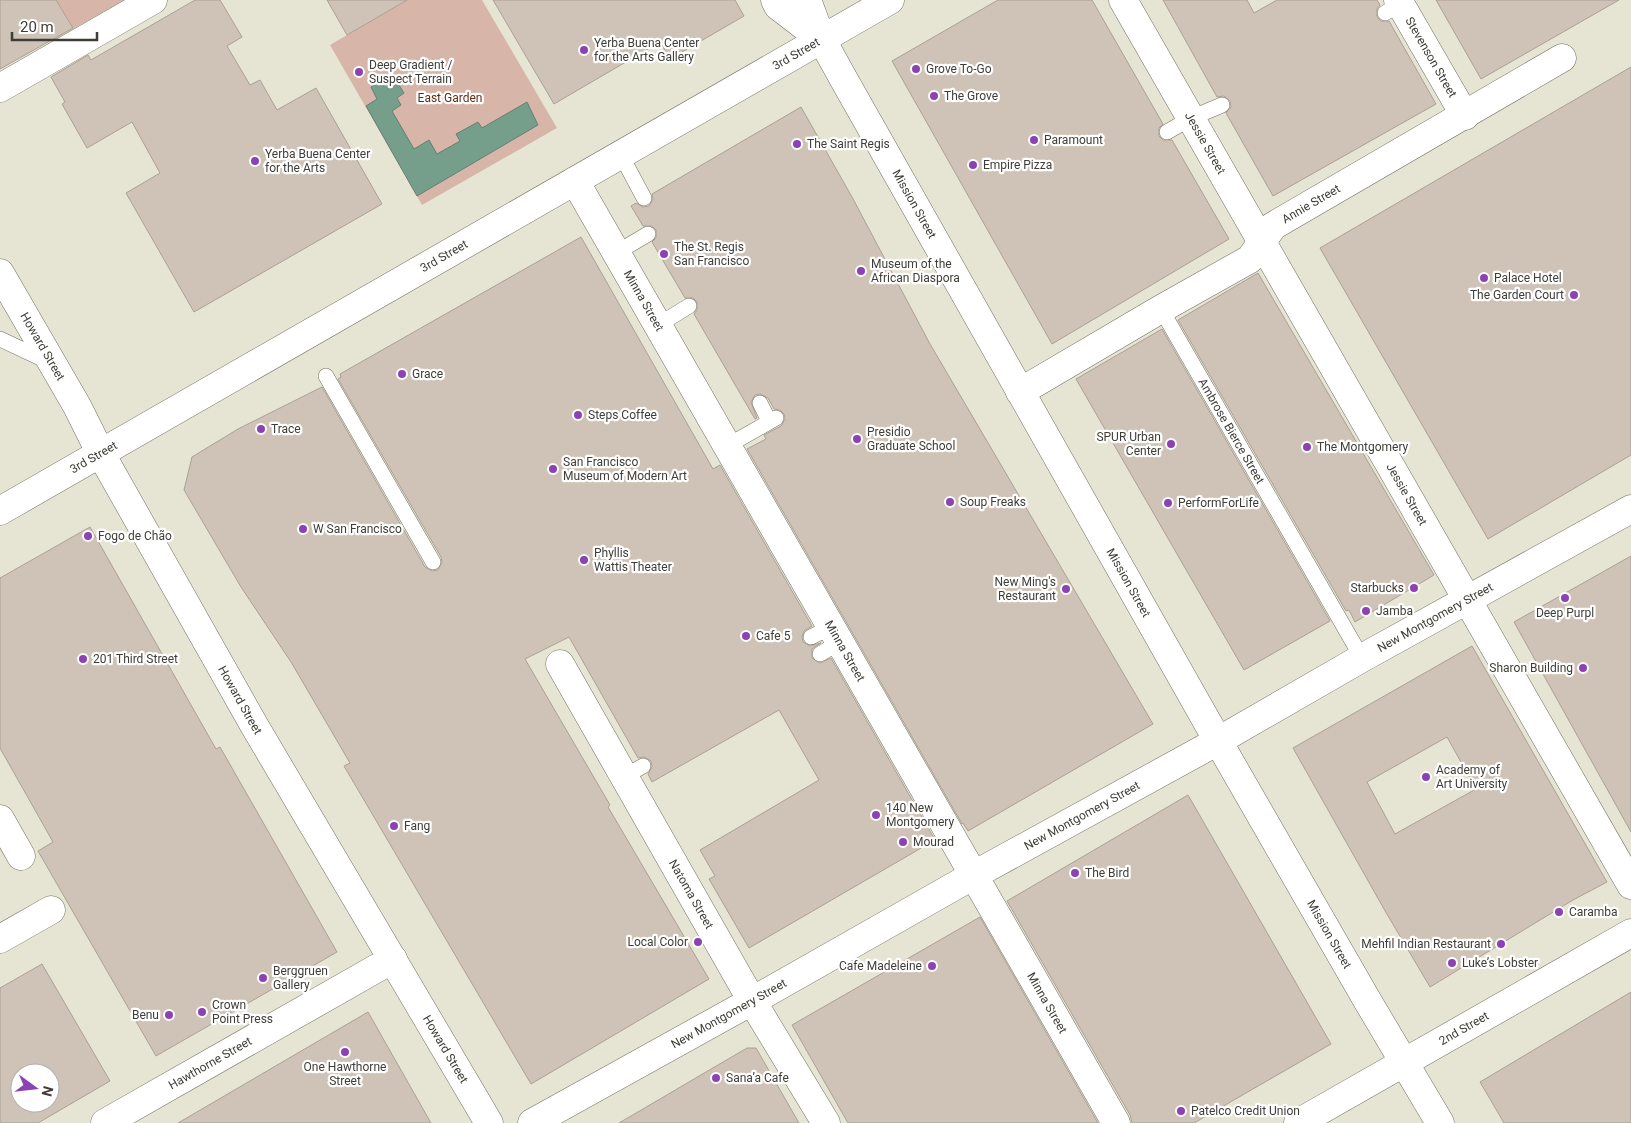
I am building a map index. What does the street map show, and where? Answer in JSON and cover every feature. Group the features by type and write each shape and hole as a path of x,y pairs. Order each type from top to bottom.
{"street":[{"path":"0,88 153,0"},
{"name":"Mission Street","path":"775,0 778,6 822,40"},
{"name":"Mission Street","path":"807,0 822,40 1020,392 1218,741 1440,1123"},
{"name":"3rd Street","path":"0,511 890,0"},
{"name":"Jessie Street","path":"1123,0 1631,885"},
{"name":"Stevenson Street","path":"1394,6 1465,116"},
{"name":"Annie Street","path":"1020,392 1250,259 1273,226 1562,58"},
{"name":"Minna Street","path":"575,181 727,446 826,640 974,875 1116,1123"},
{"name":"Howard Street","path":"0,273 78,406 101,454 254,725 489,1123"},
{"name":"New Montgomery Street","path":"532,1123 1631,509"},
{"name":"Natoma Street","path":"560,664 634,771 752,1001 826,1123"},
{"path":"0,819 21,856"},
{"path":"0,938 51,910"},
{"name":"2nd Street","path":"1298,1123 1631,933"},
{"name":"Hawthorne Street","path":"105,1123 393,959"}],"lane":[{"path":"1167,132 1191,118 1222,105"},
{"path":"621,155 644,198"},
{"path":"616,253 648,234"},
{"path":"658,325 689,306"},
{"name":"Ambrose Bierce Street","path":"1161,309 1362,658"},
{"path":"0,339 53,364"},
{"path":"326,376 432,562"},
{"path":"727,446 772,419 760,403"}],"green space":[{"path":"0,0 124,0 55,39 51,30"},
{"name":"East Garden","path":"407,0 482,0 557,128 422,205 330,45"}],"shaded area":[{"path":"392,74 404,93 397,98 401,105 392,111 414,149 429,140 437,154 460,141 456,134 478,122 482,128 527,102 538,125 417,196 366,106 377,99 371,87"}],"building":[{"path":"0,0 56,0 73,28 0,69"},
{"name":"Yerba Buena Center for the Arts","path":"195,0 220,0 242,37 227,46 250,85 260,80 277,110 316,88 382,204 194,312 126,193 160,173 132,122 87,148 62,104 65,102 51,77 88,55 91,60"},
{"path":"327,0 407,0 347,35"},
{"name":"Yerba Buena Center for the Arts Gallery","path":"493,0 735,0 744,16 670,59 660,42 554,104"},
{"name":"Paramount","path":"998,0 1092,0 1163,124 1159,128 1159,136 1163,140 1172,140 1229,239 1052,344 892,61"},
{"path":"1163,0 1247,0 1254,13 1277,0 1377,0 1380,5 1377,9 1377,17 1381,21 1389,21 1436,104 1273,196 1226,113 1231,107 1230,101 1224,96 1217,97"},
{"path":"1436,0 1619,0 1481,79"},
{"name":"Palace Hotel","path":"1631,67 1631,455 1488,539 1320,248"},
{"path":"801,107 852,197 930,344 1153,724 968,831 962,824 747,449 766,439 764,435 781,426 785,419 784,414 780,410 774,409 768,398 760,394 755,395 751,402 757,418 755,419 694,314 697,310 697,302 693,298 685,298 652,242 656,238 656,230 652,226 643,226 631,206 636,203 643,207 649,206 653,199 652,194"},
{"path":"581,237 713,469 720,465 812,626 804,631 802,637 803,642 810,646 821,643 812,649 812,658 820,663 831,658 935,840 749,948 709,879 715,876 700,850 819,780 779,710 652,782 648,774 652,767 651,761 644,757 638,758 569,637 525,659 610,805 608,807 709,979 531,1084 344,766 350,763 291,662 241,587 184,490 192,457 238,429 322,387 425,567 432,571 438,570 442,562 441,557 338,379 341,377 340,374"},
{"name":"The Montgomery","path":"1258,273 1434,575 1355,622 1349,610 1346,611 1178,320"},
{"path":"1162,329 1330,621 1244,670 1076,379"},
{"path":"90,527 216,749 220,747 337,952 156,1056 38,851 53,842 0,748 0,578"},
{"name":"Sharon Building","path":"1631,556 1631,832 1514,622"},
{"name":"Academy of Art University","path":"1472,646 1607,882 1573,900 1430,987 1293,748","holes":["1447,737 1476,789 1395,834 1367,782"]},
{"path":"1188,795 1331,1044 1194,1123 1132,1123 1130,1115 1007,901"},
{"path":"980,917 1098,1123 848,1123 792,1025"},
{"path":"42,964 110,1081 60,1110 60,1063 10,1063 10,1113 55,1113 38,1123 0,1123 0,988"},
{"path":"1631,992 1631,1123 1504,1123 1480,1082"},
{"name":"One Hawthorne Street","path":"368,1012 431,1123 178,1123"},
{"path":"747,1048 756,1048 799,1123 619,1123"}],"place":[{"name":"Yerba Buena Center for the Arts Gallery","path":"584,50"},
{"name":"Grove To-Go","path":"916,69"},
{"name":"Deep Gradient / Suspect Terrain","path":"359,72"},
{"name":"The Grove","path":"934,96"},
{"name":"Paramount","path":"1034,140"},
{"name":"The Saint Regis","path":"797,144"},
{"name":"Yerba Buena Center for the Arts","path":"255,161"},
{"name":"Empire Pizza","path":"973,165"},
{"name":"The St. Regis San Francisco","path":"664,254"},
{"name":"Museum of the African Diaspora","path":"861,271"},
{"name":"Palace Hotel","path":"1484,278"},
{"name":"The Garden Court","path":"1574,295"},
{"name":"Grace","path":"402,374"},
{"name":"Steps Coffee","path":"578,415"},
{"name":"Trace","path":"261,429"},
{"name":"Presidio Graduate School","path":"857,439"},
{"name":"SPUR Urban Center","path":"1171,444"},
{"name":"The Montgomery","path":"1307,447"},
{"name":"San Francisco Museum of Modern Art","path":"553,469"},
{"name":"Soup Freaks","path":"950,502"},
{"name":"PerformForLife","path":"1168,503"},
{"name":"W San Francisco","path":"303,529"},
{"name":"Fogo de Chão","path":"88,536"},
{"name":"Phyllis Wattis Theater","path":"584,560"},
{"name":"Starbucks","path":"1414,588"},
{"name":"New Ming's Restaurant","path":"1066,589"},
{"name":"Deep Purpl","path":"1565,598"},
{"name":"Jamba","path":"1366,611"},
{"name":"Cafe 5","path":"746,636"},
{"name":"201 Third Street","path":"83,659"},
{"name":"Sharon Building","path":"1583,668"},
{"name":"Academy of Art University","path":"1426,777"},
{"name":"140 New Montgomery","path":"876,815"},
{"name":"Fang","path":"394,826"},
{"name":"Mourad","path":"903,842"},
{"name":"The Bird","path":"1075,873"},
{"name":"Caramba","path":"1559,912"},
{"name":"Local Color","path":"698,942"},
{"name":"Mehfil Indian Restaurant","path":"1501,944"},
{"name":"Luke’s Lobster","path":"1452,963"},
{"name":"Cafe Madeleine","path":"932,966"},
{"name":"Berggruen Gallery","path":"263,978"},
{"name":"Crown Point Press","path":"202,1012"},
{"name":"Benu","path":"169,1015"},
{"name":"One Hawthorne Street","path":"345,1052"},
{"name":"Sana’a Cafe","path":"716,1078"},
{"name":"Patelco Credit Union","path":"1181,1111"}]}
